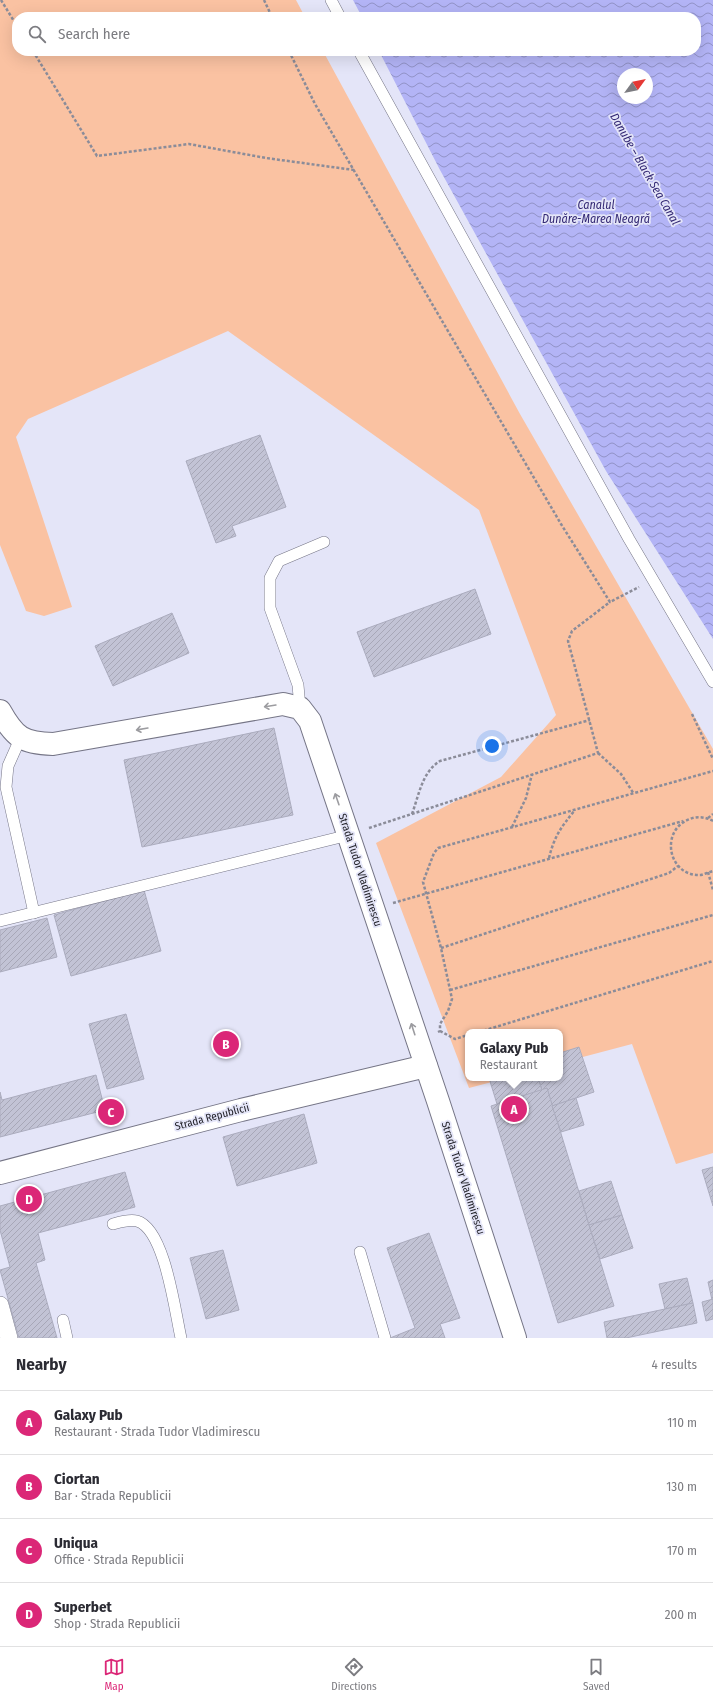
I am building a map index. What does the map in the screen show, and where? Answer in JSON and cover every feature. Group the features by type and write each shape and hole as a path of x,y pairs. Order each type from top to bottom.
{"street":[{"path":"0,711 7,724 20,739 37,744 53,744 283,704 300,708"},
{"name":"Strada Tudor Vladimirescu","path":"300,708 310,721 349,835 515,1338"},
{"name":"Strada Republicii","path":"0,1173 241,1110 426,1066"},
{"path":"0,1305 9,1338"}],"lane":[{"path":"331,0 337,12"},
{"path":"362,56 652,580 713,682"},
{"path":"300,708 298,685 270,608 270,578 279,561 292,554 324,542"},
{"path":"20,739 8,766 6,787 34,913"},
{"path":"0,922 349,835"},
{"path":"112,1224 129,1220 137,1221 144,1225 158,1243 163,1257 181,1338"},
{"path":"360,1252 386,1338"},
{"path":"63,1320 67,1338"}],"path":[{"path":"1,0 12,18"},
{"path":"264,0 270,12"},
{"path":"36,56 97,156 189,144 266,158 354,170"},
{"path":"292,56 316,104 354,170 561,524 610,602"},
{"path":"634,794 621,774 598,753 568,641 572,631 610,602 652,580"},
{"path":"692,714 713,758"},
{"path":"412,814 427,772 432,766 440,762 590,720"},
{"path":"349,835 598,753"},
{"path":"440,1031 440,1024 448,1011 452,999 441,948 423,882 434,853 438,848 713,771"},
{"path":"512,828 526,798 531,784 532,774"},
{"path":"549,858 557,835 575,810"},
{"path":"708,818 713,814"},
{"path":"373,909 695,817 708,818 713,821"},
{"path":"683,821 674,830 670,843 672,856 678,866 689,873 702,875 713,871"},
{"path":"441,948 669,873 678,866"},
{"path":"708,872 713,890"},
{"path":"450,990 713,916"},
{"path":"489,1029 713,961"},
{"path":"417,1040 440,1031 455,1039 465,1036"}],"shaded area":[{"path":"0,0 296,0 302,12 12,12 12,56 326,56 520,414 713,749 713,1153 676,1164 632,1044 563,1062 563,1029 465,1029 465,1077 376,843 501,777 556,715 479,510 228,331 28,419 16,437 72,607 44,616 26,611 0,545"},
{"path":"466,1081 496,1081 469,1088"}],"water":[{"name":"Canalul Dunăre-Marea Neagră","path":"353,0 713,0 713,639 606,471 440,170 382,56 701,56 701,12 359,12"}],"building":[{"path":"260,435 286,507 232,526 236,536 216,543 186,461"},
{"path":"475,589 491,634 374,677 357,632"},
{"path":"172,613 189,653 113,686 95,646"},
{"path":"274,728 293,815 142,847 124,760"},
{"path":"144,890 161,951 71,976 54,915"},
{"path":"47,918 57,957 0,972 0,930"},
{"path":"126,1014 144,1079 107,1089 89,1024"},
{"path":"579,1047 594,1092 552,1106 547,1088 542,1090 539,1081 563,1081 563,1052"},
{"path":"96,1075 105,1110 0,1137 0,1092 2,1100"},
{"path":"490,1081 539,1081 542,1090 497,1104"},
{"path":"547,1088 614,1306 558,1323 491,1106"},
{"path":"576,1098 584,1125 561,1132 552,1106"},
{"path":"304,1114 317,1163 237,1186 223,1137"},
{"path":"713,1167 713,1206 702,1170"},
{"path":"125,1172 135,1207 38,1233 45,1260 36,1263 57,1338 19,1338 0,1270 10,1267 0,1230 0,1206"},
{"path":"611,1181 622,1215 589,1225 579,1191"},
{"path":"622,1215 633,1248 600,1259 589,1225"},
{"path":"429,1233 460,1318 440,1324 445,1338 390,1338 415,1328 387,1248"},
{"path":"223,1250 239,1310 206,1319 190,1258"},
{"path":"687,1278 693,1303 665,1309 659,1284"},
{"path":"713,1280 713,1299 712,1300 708,1282"},
{"path":"713,1299 713,1319 706,1321 702,1302"},
{"path":"693,1303 697,1323 626,1338 607,1338 604,1322"}],"place":[{"name":"Ciortan","path":"226,1044"},
{"name":"Galaxy Pub","path":"514,1109"},
{"name":"Uniqua","path":"111,1112"},
{"name":"Superbet","path":"29,1199"}],"water label":[{"name":"Danube – Black Sea Canal","path":"645,169"}]}
